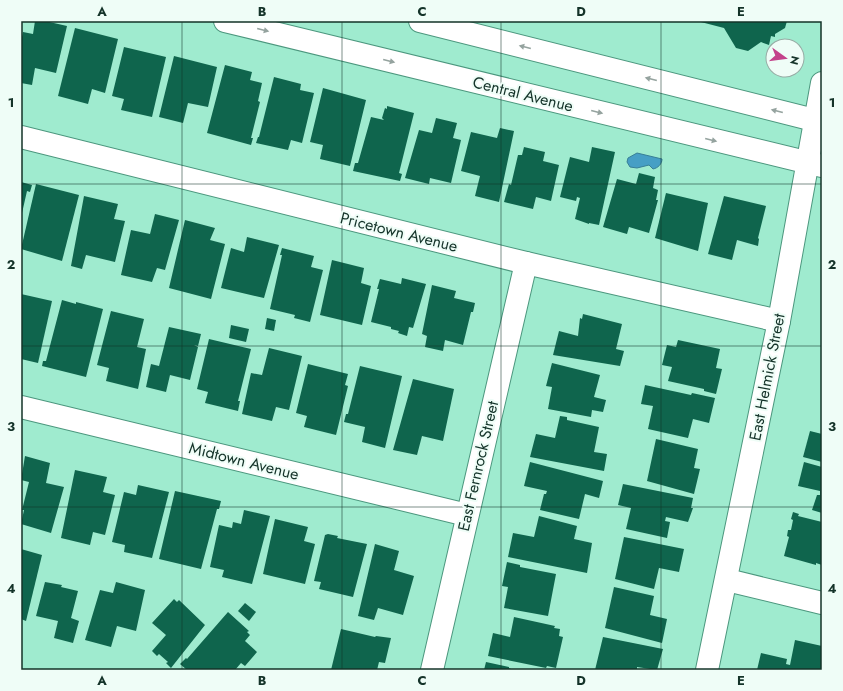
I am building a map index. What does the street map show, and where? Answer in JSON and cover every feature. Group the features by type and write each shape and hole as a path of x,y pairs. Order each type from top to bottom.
{"street":[{"name":"Central Avenue","path":"225,21 815,165"},
{"path":"420,21 819,121"},
{"name":"East Helmick Street","path":"707,670 727,580 779,321 815,165 822,83"},
{"name":"Pricetown Avenue","path":"21,137 526,263 779,321"},
{"name":"East Fernrock Street","path":"432,670 466,515 526,263"},
{"name":"Midtown Avenue","path":"21,407 466,515"},
{"path":"727,580 822,603"}],"water":[{"path":"637,153 662,159 661,163 658,167 653,169 649,165 637,168 630,167 627,162 628,158"}],"building":[{"path":"35,21 45,21 67,26 56,73 35,68 32,85 21,83 21,42 23,32 33,34"},
{"path":"697,21 787,21 785,28 775,34 775,37 771,36 771,38 765,38 765,44 761,42 748,51 736,48 724,28"},
{"path":"75,28 118,39 105,93 92,89 88,104 58,96"},
{"path":"124,47 166,57 152,117 121,110 124,99 112,96"},
{"path":"174,56 217,67 208,107 188,103 183,123 159,117"},
{"path":"225,65 252,72 250,80 262,83 258,101 260,102 251,138 253,138 251,145 207,133"},
{"path":"274,77 301,84 300,90 314,93 302,143 291,140 288,150 256,143 259,137"},
{"path":"323,88 366,100 350,166 320,159 323,145 310,142"},
{"path":"387,106 414,113 399,173 402,174 400,181 353,171 355,163 358,163 371,117 384,120 382,118"},
{"path":"436,118 457,123 453,138 461,140 451,183 430,178 429,184 405,178 419,130 432,133"},
{"path":"500,128 514,131 499,202 475,196 480,176 461,171 471,132 497,138"},
{"path":"524,147 545,152 543,161 559,165 551,201 536,197 533,209 504,202 509,184 511,185 518,155 522,155"},
{"path":"592,147 615,152 599,225 589,224 575,219 580,198 577,197 576,201 560,197 570,157 589,162"},
{"path":"639,173 655,177 653,188 658,190 656,200 658,200 649,233 629,227 627,234 603,227 617,179 636,184"},
{"path":"21,182 32,185 30,192 27,191 22,213"},
{"path":"36,184 79,195 62,261 21,249"},
{"path":"666,193 708,203 698,251 655,238"},
{"path":"84,196 118,204 114,219 125,221 115,262 86,255 82,269 71,266"},
{"path":"724,196 766,206 758,238 758,246 737,240 732,260 708,254"},
{"path":"155,214 179,220 165,270 157,268 152,282 121,275 131,230 150,234"},
{"path":"185,220 215,228 210,240 225,244 211,299 169,288"},
{"path":"247,237 279,245 264,298 221,288 231,248 244,252"},
{"path":"282,248 314,256 311,267 323,270 310,322 294,318 295,315 270,309 282,255 280,255"},
{"path":"332,260 364,268 361,283 371,286 362,325 320,315"},
{"path":"402,278 426,284 413,328 409,327 407,336 398,333 399,331 391,329 391,327 371,322 380,279 401,284"},
{"path":"432,285 456,291 454,298 475,303 473,312 471,312 463,345 445,340 443,351 425,347 427,336 422,334"},
{"path":"21,294 52,301 38,363 21,359"},
{"path":"62,300 103,309 86,377 42,366 43,361 46,361"},
{"path":"111,311 144,319 137,347 146,349 138,389 106,381 109,368 97,365"},
{"path":"583,314 622,324 616,349 624,351 620,366 553,355 559,331 578,336 580,318 582,319"},
{"path":"267,318 276,320 274,331 265,329"},
{"path":"231,325 249,329 246,342 229,338"},
{"path":"169,327 201,334 198,346 194,345 198,347 190,380 170,375 166,392 146,387 151,364 159,366"},
{"path":"209,339 251,349 238,401 240,401 238,411 205,403 208,392 197,389"},
{"path":"678,340 720,349 716,368 722,369 716,394 704,391 704,389 668,381 672,367 662,365 667,345 676,347"},
{"path":"269,348 302,356 289,410 276,407 272,421 242,414 251,373 262,375"},
{"path":"552,363 600,375 594,397 606,400 603,412 592,410 591,417 548,409 552,387 546,386"},
{"path":"308,364 348,374 345,385 348,386 336,435 304,427 307,416 296,413"},
{"path":"360,366 402,376 385,448 362,442 365,427 344,422 346,414 348,414"},
{"path":"413,379 454,389 443,441 422,436 417,455 393,450"},
{"path":"645,385 691,395 692,393 715,398 709,423 693,419 688,438 648,429 653,406 641,404"},
{"path":"560,416 567,417 567,420 599,427 594,452 607,454 604,471 530,457 536,434 555,438"},
{"path":"810,431 822,434 822,462 803,457"},
{"path":"656,439 698,449 694,468 700,469 694,494 647,481"},
{"path":"25,456 50,463 46,483 64,487 51,533 21,524 24,510 22,510 29,482 21,480"},
{"path":"530,462 603,481 599,498 585,494 579,519 540,510 544,494 546,494 547,491 524,486"},
{"path":"804,462 822,467 822,513 812,510 817,495 820,495 820,491 798,486"},
{"path":"75,470 107,477 103,492 115,495 105,535 93,532 90,545 61,538"},
{"path":"623,484 693,498 691,508 693,508 688,522 666,517 665,521 670,522 667,538 626,529 631,508 618,505"},
{"path":"138,485 169,492 152,558 124,552 125,545 112,542 124,492 136,495"},
{"path":"175,491 221,501 219,509 217,509 201,569 159,559"},
{"path":"244,510 270,516 252,584 222,577 224,570 210,567 219,525 232,528 233,522 241,524"},
{"path":"793,512 799,514 798,516 822,522 822,565 816,563 816,565 784,556 789,537 787,536 788,530 791,530 793,520 791,519"},
{"path":"539,516 577,526 574,539 592,543 587,573 508,557 513,533 534,537"},
{"path":"275,519 308,527 304,541 315,544 305,584 263,574"},
{"path":"328,534 338,536 337,538 367,544 353,597 319,589 321,582 314,581 325,535"},
{"path":"624,537 684,549 679,572 659,568 654,589 615,579"},
{"path":"375,544 399,551 394,570 414,576 403,615 378,608 374,620 358,616"},
{"path":"21,549 42,555 26,621 21,619"},
{"path":"507,562 520,565 520,567 556,574 548,616 504,608 508,587 502,586"},
{"path":"45,582 62,585 61,587 78,591 71,618 79,621 73,643 54,638 58,621 36,616"},
{"path":"116,582 145,590 136,631 117,626 111,647 85,640 100,590 113,593"},
{"path":"614,587 654,596 650,615 667,619 662,643 605,628"},
{"path":"174,599 177,602 179,600 205,625 171,668 166,663 168,662 159,654 157,656 152,651 166,635 152,623"},
{"path":"245,603 256,612 249,621 238,611"},
{"path":"228,612 249,631 247,632 250,635 245,641 257,652 245,666 241,663 235,670 187,670 180,664 186,658 187,659"},
{"path":"514,617 555,626 554,628 560,629 559,636 563,637 556,668 547,666 546,668 488,656 493,633 510,637"},
{"path":"341,629 375,637 391,638 385,663 379,662 377,670 331,670"},
{"path":"603,637 663,649 657,670 637,667 637,670 595,670"},
{"path":"795,640 822,646 822,670 757,670 761,653 787,659 786,664 790,665"},
{"path":"486,662 509,667 513,670 484,670"}]}
